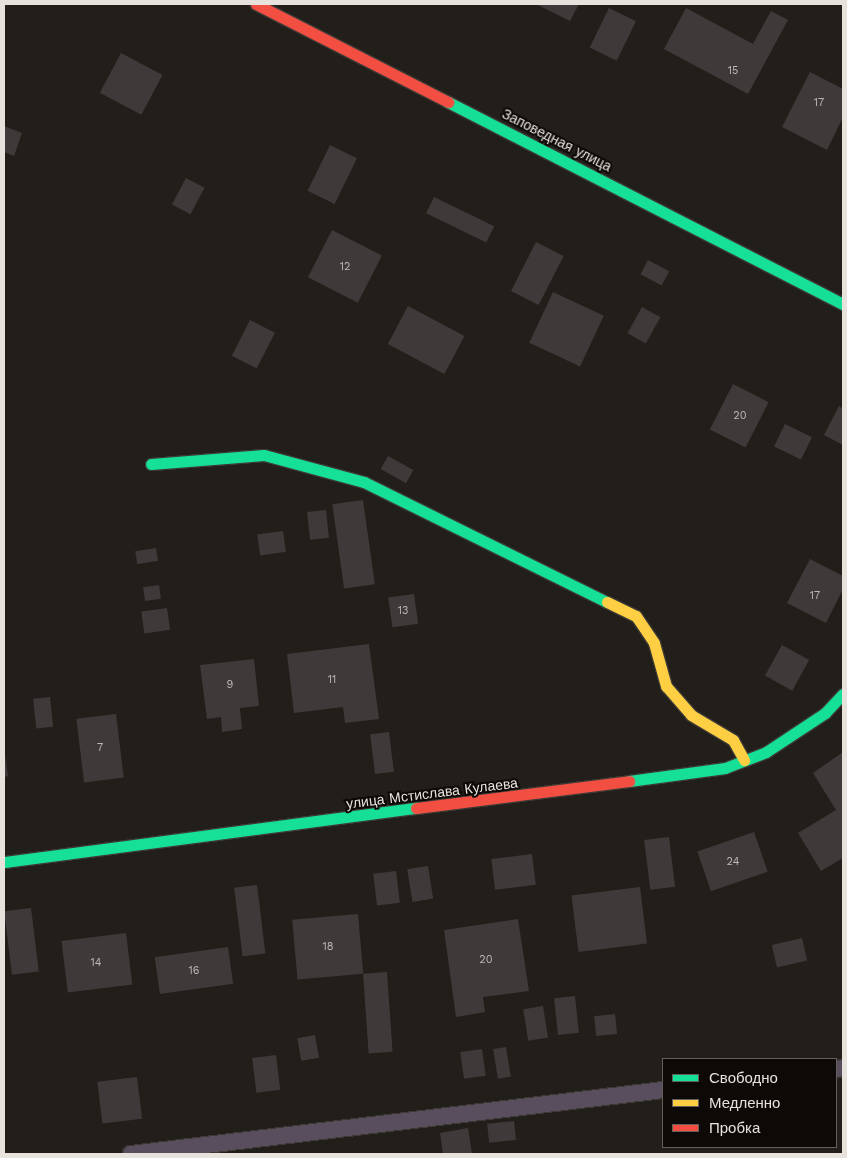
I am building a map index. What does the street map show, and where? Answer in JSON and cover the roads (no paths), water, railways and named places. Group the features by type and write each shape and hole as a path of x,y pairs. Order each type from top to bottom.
{"street":[{"name":"Заповедная улица","path":"256,4 843,304"},
{"path":"151,464 264,455 364,482 528,566 636,616 654,643 666,686 691,715 733,740 744,760"},
{"name":"улица Мстислава Кулаева","path":"4,862 513,798 725,768 766,752 825,713 843,694"}],"lane":[{"path":"131,1154 662,1090"}]}
